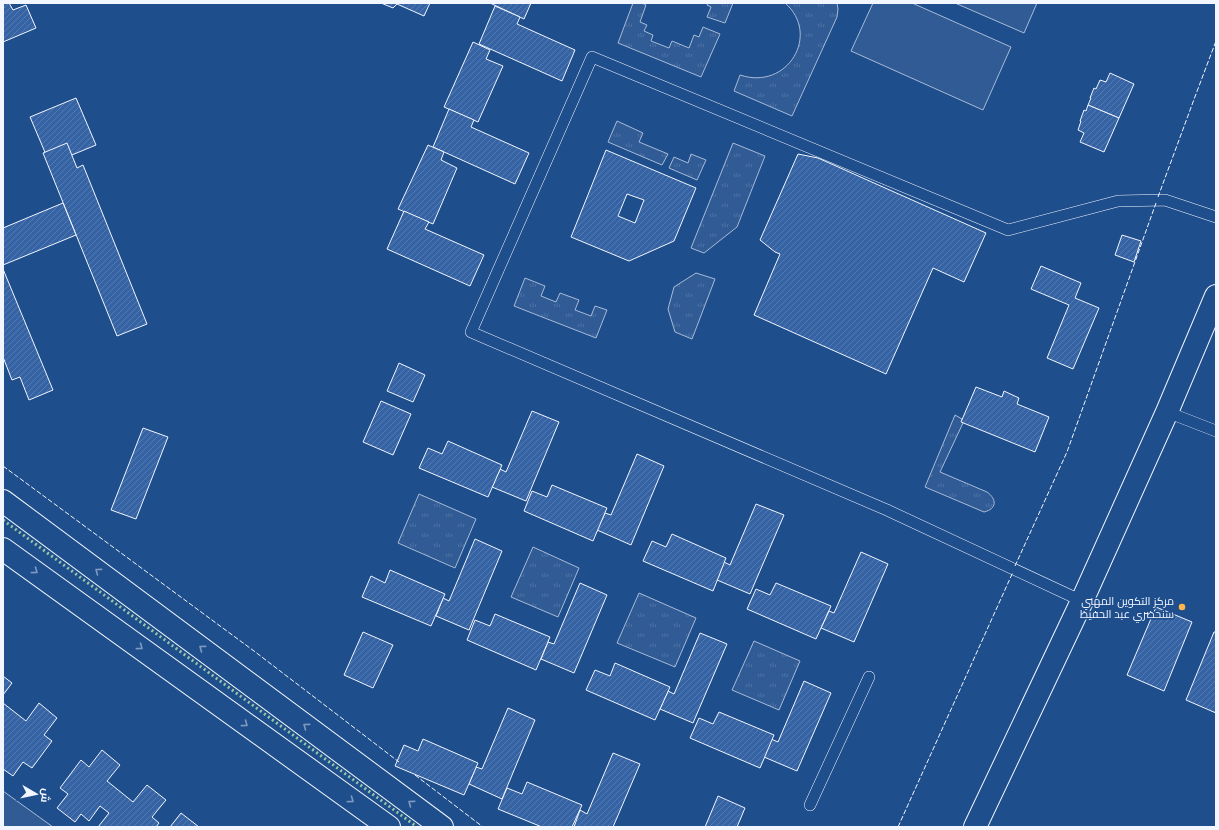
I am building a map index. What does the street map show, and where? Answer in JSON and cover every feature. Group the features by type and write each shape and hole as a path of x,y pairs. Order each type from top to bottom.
{"main road":[{"path":"976,827 1082,601 1167,412 1216,296"},
{"path":"3,501 442,827"},
{"path":"3,548 389,827"}],"lane":[{"path":"1082,601 887,510 471,332 592,57 1008,230 1118,201 1165,200 1216,217"},
{"path":"1167,412 1216,431"},
{"path":"810,805 869,677"}],"green space":[{"path":"633,3 642,3 646,5 640,22 647,25 644,31 653,35 651,41 669,48 672,41 689,48 694,35 699,37 703,27 720,34 701,77 618,43"},
{"path":"708,3 733,3 725,23 707,17 711,7 707,5"},
{"path":"785,3 837,3 838,9 837,17 792,116 734,91 740,75 757,78 772,75 785,67 794,57 799,44 800,30 795,16"},
{"path":"617,121 643,133 639,142 668,154 662,165 608,142"},
{"path":"733,143 765,156 737,227 704,253 691,248"},
{"path":"691,154 706,160 697,180 669,168 674,157 688,163"},
{"path":"696,273 715,279 692,339 675,332 668,309 674,287"},
{"path":"525,278 545,286 541,296 556,302 560,293 579,300 575,310 591,316 595,306 607,310 596,338 514,306"},
{"path":"955,415 962,419 963,423 940,472 987,492 994,501 993,506 988,511 984,512 925,487"},
{"path":"419,494 476,519 455,568 398,543"},
{"path":"533,547 579,568 558,617 511,597"},
{"path":"639,593 696,618 675,667 617,643"},
{"path":"754,641 800,661 779,710 732,690"}],"shaded area":[{"path":"873,3 912,3 1011,47 983,110 851,51"},
{"path":"955,3 1037,3 1024,33"},
{"path":"3,791 53,827 3,827"}],"building":[{"path":"3,3 9,3 13,10 26,5 36,28 3,42"},
{"path":"381,3 430,3 424,16 397,4 393,8"},
{"path":"490,3 531,3 524,19"},
{"path":"495,6 520,17 517,24 575,50 562,81 479,44"},
{"path":"473,42 490,50 486,59 503,66 478,122 444,107"},
{"path":"1110,73 1134,84 1119,118 1088,105 1094,88 1096,89 1100,80 1106,82"},
{"path":"76,98 96,145 50,164 30,117"},
{"path":"1088,105 1119,118 1104,152 1080,142 1084,133 1078,130 1084,110 1086,111"},
{"path":"449,109 474,120 471,127 529,153 515,184 433,147"},
{"path":"67,143 77,168 83,165 147,324 117,336 43,153"},
{"path":"428,145 444,152 441,160 457,168 433,224 398,209"},
{"path":"606,150 696,188 674,241 629,261 571,237","holes":["627,194 644,200 635,223 618,216"]},
{"path":"798,154 818,158 986,233 964,282 933,268 886,374 754,315 780,254 775,252 760,240"},
{"path":"63,203 76,235 3,265 3,228"},
{"path":"404,211 429,222 425,229 484,255 470,286 387,249"},
{"path":"1122,235 1141,241 1134,262 1115,255"},
{"path":"1041,266 1081,283 1075,298 1099,308 1073,369 1047,358 1069,305 1031,289"},
{"path":"3,269 53,390 29,400 20,377 12,380 3,357"},
{"path":"399,363 425,375 413,402 387,391"},
{"path":"976,387 1002,397 1004,391 1019,398 1017,404 1049,417 1035,452 961,422"},
{"path":"381,401 411,414 393,455 363,442"},
{"path":"532,411 559,422 526,501 492,487 500,469 506,472"},
{"path":"143,428 168,437 136,519 111,510"},
{"path":"448,441 502,465 488,497 419,468 428,448 442,454"},
{"path":"637,454 664,466 631,545 597,530 605,513 611,515"},
{"path":"552,485 607,508 593,541 524,511 532,491 547,497"},
{"path":"756,504 784,515 750,594 717,580 724,562 730,565"},
{"path":"672,534 726,558 713,591 643,561 652,541 666,547"},
{"path":"475,539 502,551 469,630 436,616 443,598 449,601"},
{"path":"861,552 888,564 854,642 821,628 829,611 834,613"},
{"path":"390,570 445,594 431,626 362,597 371,576 385,583"},
{"path":"580,583 607,595 574,673 541,659 548,642 554,644"},
{"path":"776,583 831,606 816,639 747,609 756,589 770,595"},
{"path":"1156,607 1192,622 1164,691 1127,675"},
{"path":"495,614 550,637 536,670 467,640 475,620 490,626"},
{"path":"363,632 393,645 373,688 344,675"},
{"path":"1214,632 1216,632 1216,713 1186,700"},
{"path":"700,633 727,644 693,723 660,709 668,691 674,694"},
{"path":"615,663 670,687 655,720 586,690 595,670 610,676"},
{"path":"3,676 12,683 3,695"},
{"path":"804,681 831,693 797,771 764,757 771,739 778,742"},
{"path":"3,703 26,721 39,703 57,718 44,735 52,741 32,768 23,762 13,776 3,769"},
{"path":"508,708 535,720 502,799 469,784 476,767 482,769"},
{"path":"719,712 774,735 760,768 690,738 699,718 713,724"},
{"path":"423,739 478,763 464,795 395,766 404,745 418,751"},
{"path":"102,750 120,765 107,781 133,802 147,785 166,800 152,817 159,823 156,827 98,827 109,813 100,806 89,821 81,814 75,822 57,808 68,794 60,788 81,760 89,767"},
{"path":"613,753 640,764 613,827 574,827 580,810 587,814"},
{"path":"527,782 582,805 572,827 542,827 498,809 507,788 522,794"},
{"path":"718,796 745,808 737,827 705,827"},
{"path":"181,813 199,827 170,827"}],"hedge":[{"path":"3,520 417,827"}],"fence":[{"path":"1158,197 1216,41"},
{"path":"1015,566 1067,452 1156,203"},
{"path":"3,466 254,651 399,762"},
{"path":"898,827 1013,572"},
{"path":"415,775 483,827"}],"place":[{"name":"مركز التكوين المهني سنحضري عبد الحفيظ","path":"1182,607"}]}
